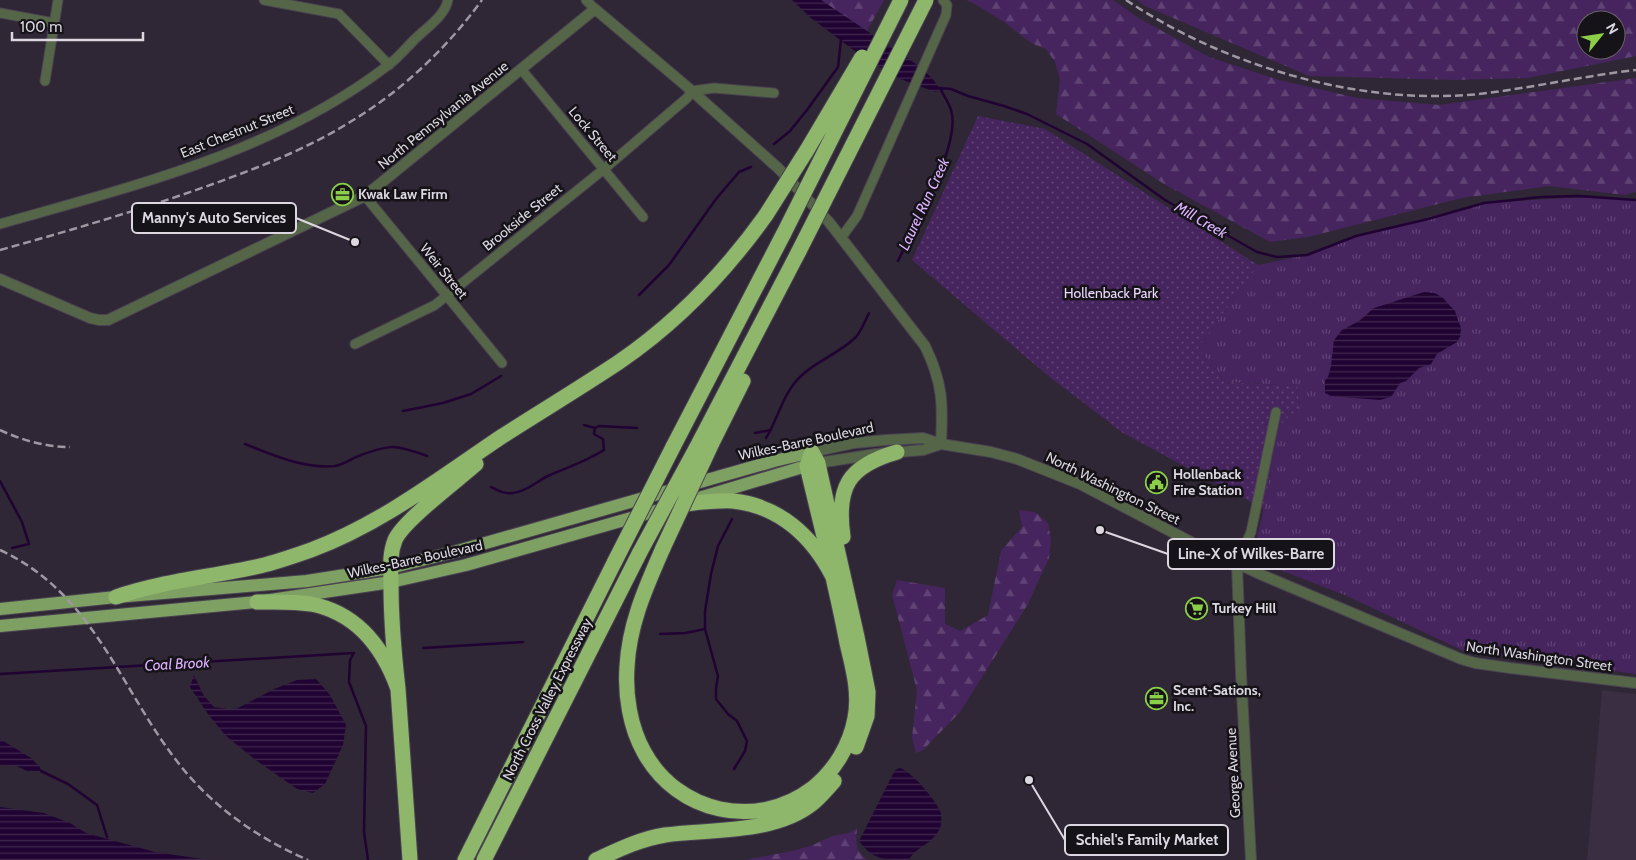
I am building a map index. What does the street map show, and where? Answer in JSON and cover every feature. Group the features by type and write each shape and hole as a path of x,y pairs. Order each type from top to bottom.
{"highway":[{"path":"116,597 144,588 261,566 340,538 399,506 619,361 658,332 714,279 747,241 766,215 896,0"},
{"name":"North Cross Valley Expressway","path":"465,860 901,0"},
{"path":"812,460 856,689 855,718 846,746 837,762 826,776 788,804 753,812 728,811 716,808 690,798 666,781 653,766 644,751 633,725 628,698 627,676 631,634 640,601 705,444 790,268 926,0"},
{"path":"410,860 391,613 391,554 396,539 403,529 476,465 571,392"},
{"name":"North Cross Valley Expressway","path":"484,860 640,552 705,444"},
{"path":"857,637 859,613 844,546 841,522 842,497 845,488 856,472 869,462 897,452"},
{"path":"596,860 616,850 652,838 771,823 794,814 812,803 840,773 853,753 865,725 868,692 857,637 812,460"},
{"path":"676,505 732,501 772,512 794,526 807,538 825,561 833,576"},
{"path":"257,602 310,604 345,618 370,637 383,654 398,689"}],"main road":[{"name":"Wilkes-Barre Boulevard","path":"0,626 257,602 390,575 454,552 774,461 812,460"},
{"name":"Wilkes-Barre Boulevard","path":"0,609 116,597 390,575 466,565 676,505 812,460"}],"street":[{"path":"45,81 58,0"},
{"path":"264,0 339,14 389,65"},
{"name":"East Chestnut Street","path":"0,224 152,180 264,138 305,118 358,87 389,65 442,13 448,0"},
{"path":"586,0 595,4 778,168 829,222 918,336 930,356 938,376 942,394 941,444"},
{"path":"841,238 857,216 946,15 947,5 943,0"},
{"name":"North Pennsylvania Avenue","path":"0,278 90,318 108,320 365,196 521,69 595,4"},
{"path":"0,13 54,23"},
{"name":"Lock Street","path":"521,69 643,217"},
{"path":"692,91 714,88 774,93"},
{"name":"Brookside Street","path":"355,344 435,305 604,168 688,98 692,91"},
{"name":"Weir Street","path":"365,196 502,363"},
{"path":"1237,564 1252,532 1276,412"},
{"name":"Wilkes-Barre Boulevard","path":"812,460 854,444 886,440 922,438 941,444"},
{"name":"Wilkes-Barre Boulevard","path":"812,460 923,450 941,444"},
{"name":"North Washington Street","path":"941,444 991,452 1049,471 1080,484 1237,564 1461,659 1510,668 1636,683"},
{"name":"George Avenue","path":"1237,564 1251,860"}],"shaded area":[{"path":"792,0 821,0 916,64 932,78 941,90 935,92 895,77 852,49 811,18"},
{"path":"1424,292 1435,293 1443,298 1455,311 1461,328 1460,337 1457,342 1437,354 1431,364 1419,368 1406,381 1400,383 1391,397 1380,400 1331,396 1325,393 1325,380 1328,377 1331,366 1334,340 1342,330 1359,321 1374,308"},
{"path":"194,675 204,696 214,707 234,710 274,689 297,680 316,679 330,695 346,725 343,745 325,784 313,793 297,789 253,758 225,735 190,687"},
{"path":"1602,690 1636,694 1636,860 1587,860"},
{"path":"0,739 31,758 40,767 41,771 27,771 16,766 0,765"},
{"path":"900,768 923,786 941,815 941,826 936,835 909,860 879,858 869,852 859,841 895,770"},
{"path":"0,807 44,813 70,823 86,833 155,852 209,860 0,860"}],"green space":[{"path":"821,0 884,0 867,31"},
{"path":"966,0 1113,0 1137,17 1209,57 1279,80 1358,98 1439,105 1636,78 1636,192 1625,195 1549,186 1462,198 1308,237 1270,242 1164,184 1056,114 1060,80 1055,62 1046,49 1031,43 1004,22"},
{"path":"1137,0 1636,0 1636,56 1626,58 1626,10 1576,10 1576,60 1616,60 1528,78 1456,80 1309,76 1145,6"},
{"name":"Hollenback Park","path":"978,116 1045,129 1258,265 1198,348 1225,382 1297,386 1300,407 1283,422 1277,431 1264,509 1123,433 1047,375 912,260"},
{"path":"1585,197 1636,200 1636,674 1464,651 1347,596 1252,559 1265,503 1277,431 1283,422 1300,407 1297,386 1225,382 1198,348 1258,265 1307,255 1356,236 1484,203"},
{"path":"1019,510 1035,512 1048,523 1051,540 1049,558 1028,604 960,712 923,750 916,753 912,738 917,690 892,595 897,580 945,588 945,624 960,631 988,615 1001,551 1022,527"},
{"path":"857,828 857,846 867,860 745,860 813,845 832,836 849,833"}],"waterway":[{"path":"774,144 790,131 838,67 841,39"},
{"name":"Mill Creek","path":"939,88 951,89 1027,114 1087,144 1165,200 1257,252 1277,257 1307,255 1356,236 1428,219 1484,203 1542,197 1579,196 1636,200"},
{"name":"Laurel Run Creek","path":"898,261 934,186 949,143 952,125 951,110 941,90"},
{"path":"639,295 669,265 716,199 739,172 751,167"},
{"name":"Laurel Run Creek","path":"766,438 790,389 808,370 850,343 856,337 869,313"},
{"path":"403,411 443,403 471,394 501,376"},
{"path":"584,425 595,428"},
{"path":"491,487 504,493 518,492 597,454 604,450 603,439 594,434 595,428 599,426 637,428"},
{"path":"755,433 771,430"},
{"path":"245,444 289,460 324,466 335,466 367,453 392,447 407,449 427,456"},
{"path":"0,481 22,522 29,544 12,548"},
{"name":"Laurel Run Creek","path":"732,519 718,546 711,574 705,611 705,629 718,676 716,699 728,714 737,721 747,741 745,751 734,769"},
{"name":"Coal Brook","path":"660,634 685,633 705,629"},
{"name":"Coal Brook","path":"423,648 523,642"},
{"path":"354,653 350,660 349,682 366,726 364,832 368,860"},
{"name":"Coal Brook","path":"0,674 354,653"},
{"path":"41,771 68,784 97,805 107,837"}],"railway":[{"path":"0,250 107,219 231,178 317,141 388,97 439,52 482,0"},
{"path":"1126,0 1206,44 1250,62 1295,76 1341,87 1387,94 1433,96 1479,94 1636,70"},
{"path":"0,430 34,442 70,447"},
{"path":"0,550 32,568 59,591 82,616 102,643 176,760 204,792 219,806 253,831 308,860"}],"place":[{"name":"Kwak Law Firm","path":"342,194"},
{"name":"Manny's Auto Services","path":"355,242"},
{"name":"Hollenback Fire Station","path":"1157,482"},
{"name":"Line-X of Wilkes-Barre","path":"1100,530"},
{"name":"Turkey Hill","path":"1196,608"},
{"name":"Scent-Sations, Inc.","path":"1157,698"},
{"name":"Schiel's Family Market","path":"1029,780"}]}
